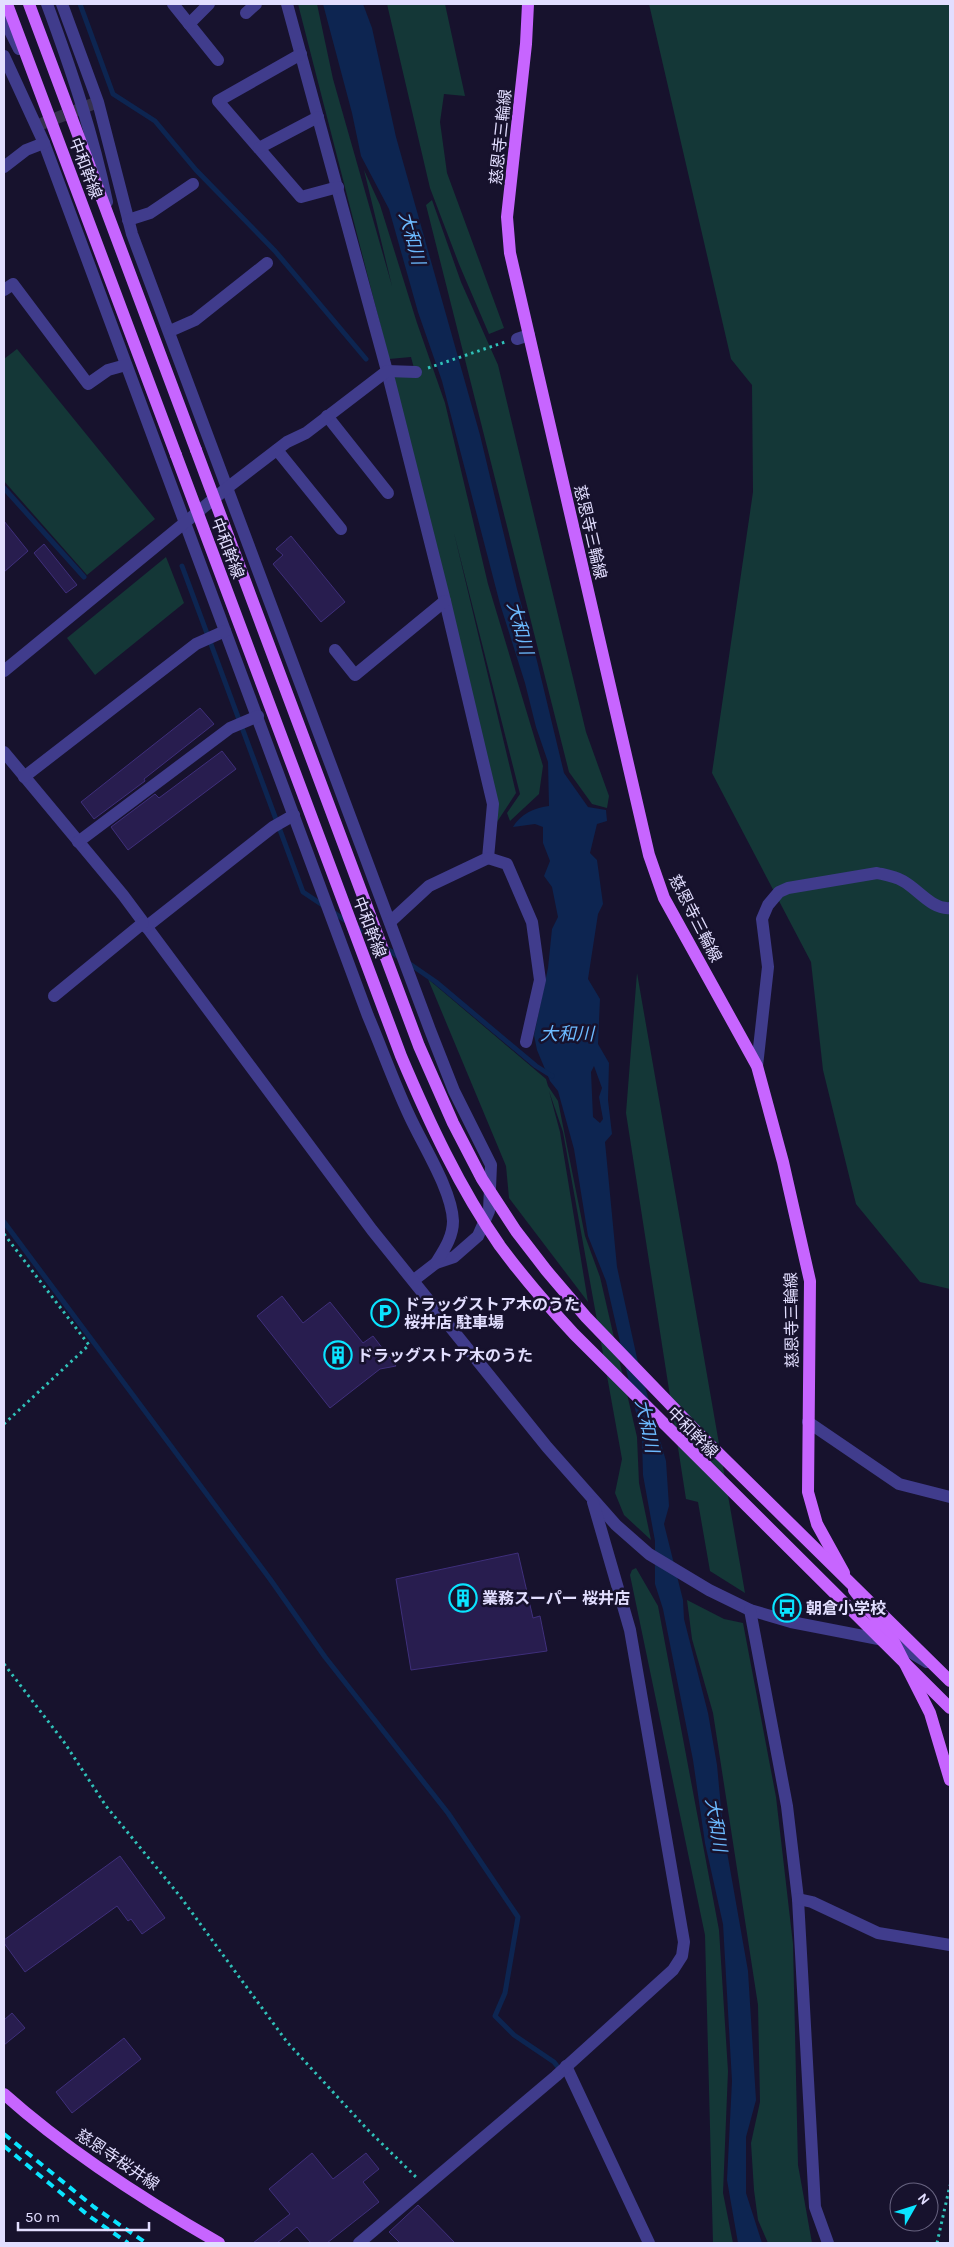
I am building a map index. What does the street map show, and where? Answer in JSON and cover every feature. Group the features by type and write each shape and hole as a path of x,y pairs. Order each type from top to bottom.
{"main road":[{"name":"中和幹線","path":"7,4 401,1056 434,1133 465,1191 500,1245 530,1284 574,1334 950,1708"},
{"name":"中和幹線","path":"29,4 419,1046 452,1123 482,1179 516,1231 586,1317 693,1428 950,1681"},
{"name":"慈恩寺三輪線","path":"528,4 526,44 507,218 510,253 523,337 649,855 664,898 757,1066 783,1162 810,1281 808,1492 817,1524 836,1561 864,1605 894,1642 930,1713 948,1763 950,1780"},
{"name":"慈恩寺桜井線","path":"4,2094 103,2170 179,2220 220,2243"}],"street":[{"path":"47,4 76,83 93,137 112,226"},
{"path":"62,4 98,102 132,234 454,1091 491,1165 488,1211 478,1236 454,1257 436,1263 414,1280"},
{"path":"173,4 218,60"},
{"path":"189,24 209,4"},
{"path":"246,14 256,4"},
{"path":"287,4 338,187 446,601 492,804 488,858"},
{"path":"4,19 38,85"},
{"path":"301,54 218,101 301,197 338,187"},
{"path":"4,56 44,143 376,1036 408,1113 448,1197 453,1223 450,1238 436,1263"},
{"path":"259,148 318,117"},
{"path":"4,166 26,150 44,143"},
{"path":"128,220 150,213 193,184"},
{"path":"170,332 195,320 267,263"},
{"path":"4,290 13,284 88,384 108,370 126,365"},
{"path":"4,671 227,488 287,442 306,433 387,371 416,372"},
{"path":"327,416 388,494"},
{"path":"277,450 341,529"},
{"path":"335,650 355,674 446,601"},
{"path":"24,776 196,644 225,631"},
{"path":"78,842 230,728 258,716"},
{"path":"4,752 145,925 366,1222 547,1447 616,1525 649,1554 709,1590 750,1610 791,1622 894,1642 950,1676"},
{"path":"54,996 273,827 294,815"},
{"path":"390,922 429,886 488,858 507,864 532,922 540,980 526,1042"},
{"path":"757,1066 768,966 762,919 768,904 779,892 877,873 890,875 904,881 936,904 950,908"},
{"path":"808,1422 899,1484 950,1497"},
{"path":"359,2243 556,2076 673,1970 682,1956 684,1942 630,1630 592,1500"},
{"path":"750,1610 787,1806 798,1899 815,2207 828,2243"},
{"path":"798,1899 812,1902 878,1933 950,1945"},
{"path":"566,2066 649,2243"}],"path":[{"path":"416,372 523,337"},
{"path":"4,1234 89,1345 4,1424"},
{"path":"4,1664 64,1742 106,1806 179,1896 286,2042 367,2129 426,2186"},
{"path":"937,2243 950,2185"}],"green space":[{"path":"298,4 317,4 333,79 392,286 364,170 380,205 417,323 445,403 488,584 543,766 539,794 510,821 507,813 520,794 454,533 516,793 495,825 392,370 415,372 411,357 389,359"},
{"path":"387,4 445,4 465,96 444,94 440,122 447,173 504,328 489,334 459,264 430,188"},
{"path":"649,4 950,4 950,1289 920,1282 856,1204 823,1070 811,962 712,773 753,492 752,385 731,359"},
{"path":"432,200 461,282 498,365 586,732 609,796 607,808 592,804 569,772 426,205"},
{"path":"17,349 155,519 87,575 4,481 4,359"},
{"path":"166,557 184,603 95,675 67,638"},
{"path":"637,973 745,1593 710,1571 698,1502 686,1499 626,1113"},
{"path":"428,979 546,1079 548,1086 558,1101 585,1236 600,1277 637,1437 639,1483 651,1540 624,1515 615,1493 622,1459 563,1132 549,1091 560,1132 588,1302 509,1198 506,1166"},
{"path":"636,1568 658,1606 719,1930 728,2071 723,2193 733,2243 713,2243 705,1935 630,1575 632,1570"},
{"path":"687,1600 724,1619 743,1623 776,1797 793,1944 798,2165 812,2243 768,2243 758,2220 751,2143 760,2102 758,2005 713,1713 692,1639"}],"water":[{"name":"大和川","path":"323,4 363,4 372,28 396,137 480,435 564,773 588,807 606,810 607,821 597,824 590,853 597,860 603,904 598,914 588,979 600,999 598,1044 609,1063 608,1100 612,1134 605,1142 617,1267 637,1358 666,1461 669,1506 664,1524 683,1600 684,1619 708,1713 717,1765 723,1829 748,1971 756,2100 746,2137 746,2193 762,2243 738,2243 727,2180 732,2081 723,1924 705,1843 693,1760 663,1609 655,1584 655,1541 643,1475 642,1439 606,1281 588,1236 574,1149 558,1091 550,1081 537,1050 534,1035 548,968 552,929 558,917 552,887 544,876 550,861 543,843 543,827 535,824 513,827 520,818 529,812 549,806 548,762 500,604 442,381 418,312 389,209 361,156 352,113","holes":["594,1066 602,1088 599,1097 603,1119 600,1123 593,1117 591,1072"]}],"building":[{"path":"4,521 28,551 4,572"},
{"path":"291,536 345,602 321,622 273,564 283,555 276,549"},
{"path":"44,544 77,585 66,593 34,553"},
{"path":"200,708 214,724 144,779 145,781 94,819 81,802"},
{"path":"222,751 236,769 128,850 111,827 155,794 159,798"},
{"name":"ドラッグストア木のうた","path":"282,1296 303,1323 330,1302 363,1343 373,1336 396,1366 380,1369 330,1408 257,1316"},
{"name":"業務スーパー 桜井店","path":"518,1553 533,1618 540,1616 547,1651 411,1670 396,1579"},
{"path":"120,1856 165,1918 142,1934 131,1919 128,1921 117,1906 25,1972 4,1943 4,1940"},
{"path":"12,2013 25,2028 4,2045 4,2020"},
{"path":"124,2038 141,2059 72,2113 56,2092"},
{"path":"312,2153 333,2179 366,2153 379,2169 363,2182 379,2202 327,2243 311,2243 297,2227 277,2243 253,2243 290,2214 269,2189"},
{"path":"418,2205 455,2243 400,2243 389,2232"}],"waterway":[{"path":"80,4 113,94 155,121 196,170 275,251 366,359"},
{"path":"4,488 84,577"},
{"path":"182,566 303,892 324,906"},
{"path":"333,912 349,923"},
{"path":"356,927 378,942"},
{"path":"385,947 400,958"},
{"path":"407,962 436,982 536,1066 552,1076"},
{"path":"4,1222 270,1579 325,1657 448,1813 518,1917 505,1993 495,2016 514,2035 554,2062 561,2071"}],"tunnel":[{"path":"36,126 98,102"}],"railway":[{"path":"4,2134 94,2207 146,2243"},
{"path":"4,2146 89,2216 128,2243"}],"place":[{"name":"ドラッグストア木のうた 桜井店 駐車場","path":"385,1313"},
{"name":"ドラッグストア木のうた","path":"338,1355"},
{"name":"業務スーパー 桜井店","path":"463,1598"},
{"name":"朝倉小学校","path":"787,1608"}]}
